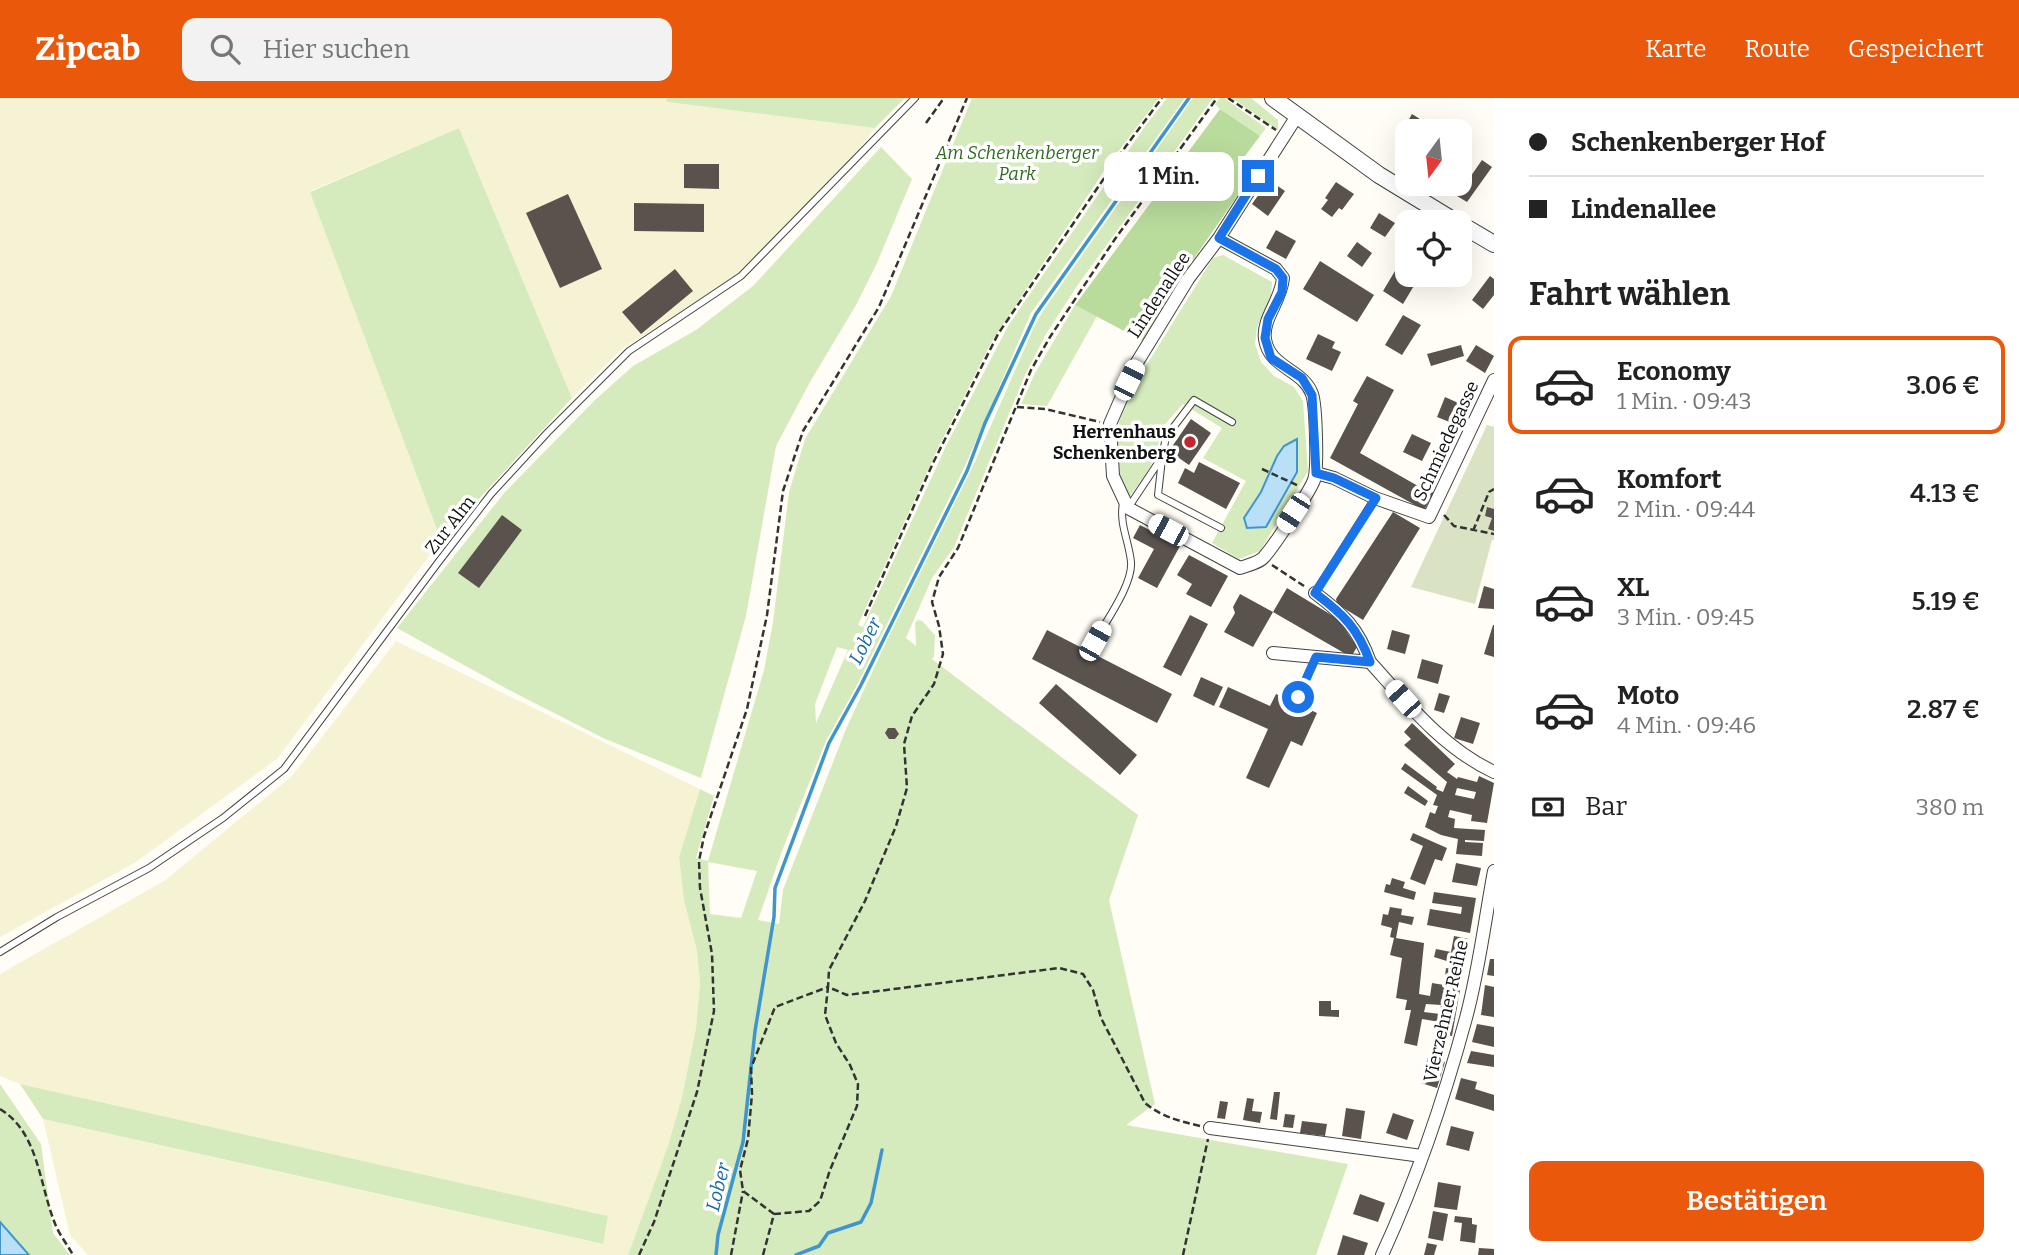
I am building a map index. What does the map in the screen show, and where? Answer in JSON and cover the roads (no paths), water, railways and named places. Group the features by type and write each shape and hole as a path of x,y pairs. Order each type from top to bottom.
{"street":[{"path":"1273,98 1379,175 1437,210"},
{"name":"Lindenallee","path":"1126,504 1113,476 1110,425 1136,364 1188,279 1219,238 1297,116"},
{"path":"1472,231 1494,244"},
{"path":"1126,504 1240,568 1263,559 1312,484 1316,473 1312,395 1302,378 1271,358 1265,338 1268,319 1282,292 1283,278 1276,269 1219,238"},
{"name":"Schmiedegasse","path":"1376,498 1429,517 1494,380"},
{"path":"1316,473 1334,478 1376,498"},
{"path":"1315,593 1345,615 1365,648 1370,662 1451,747 1494,772"},
{"path":"1273,653 1370,662"},
{"name":"Vierzehner Reihe","path":"1382,1255 1443,1098 1467,1015 1494,871"},
{"path":"1210,1128 1422,1156"}],"lane":[{"name":"Zur Alm","path":"0,952 57,917 149,867 223,818 284,769 440,560 492,494 548,432 629,351 741,276 915,98"},
{"path":"1222,528 1158,495 1166,437 1194,400 1232,422"},
{"path":"1095,641 1130,577 1131,563 1121,517 1126,504 1162,457"},
{"path":"1315,593 1376,498"},
{"path":"1298,697 1316,657"}],"water":[{"path":"1297,439 1297,472 1266,527 1247,528 1244,518 1261,492 1277,456 1284,446"},
{"path":"0,1222 29,1255 0,1255"}],"waterway":[{"name":"Lober","path":"716,1255 718,1235 743,1142 755,1031 774,917 775,888 829,743 861,685 967,471 985,423 1036,314 1189,98"},
{"path":"796,1255 819,1246 828,1233 861,1222 871,1203 882,1150"}],"place":[{"name":"Herrenhaus Schenkenberg","path":"1190,442"}],"park label":[{"name":"Am Schenkenberger Park","path":"1017,163"}]}
